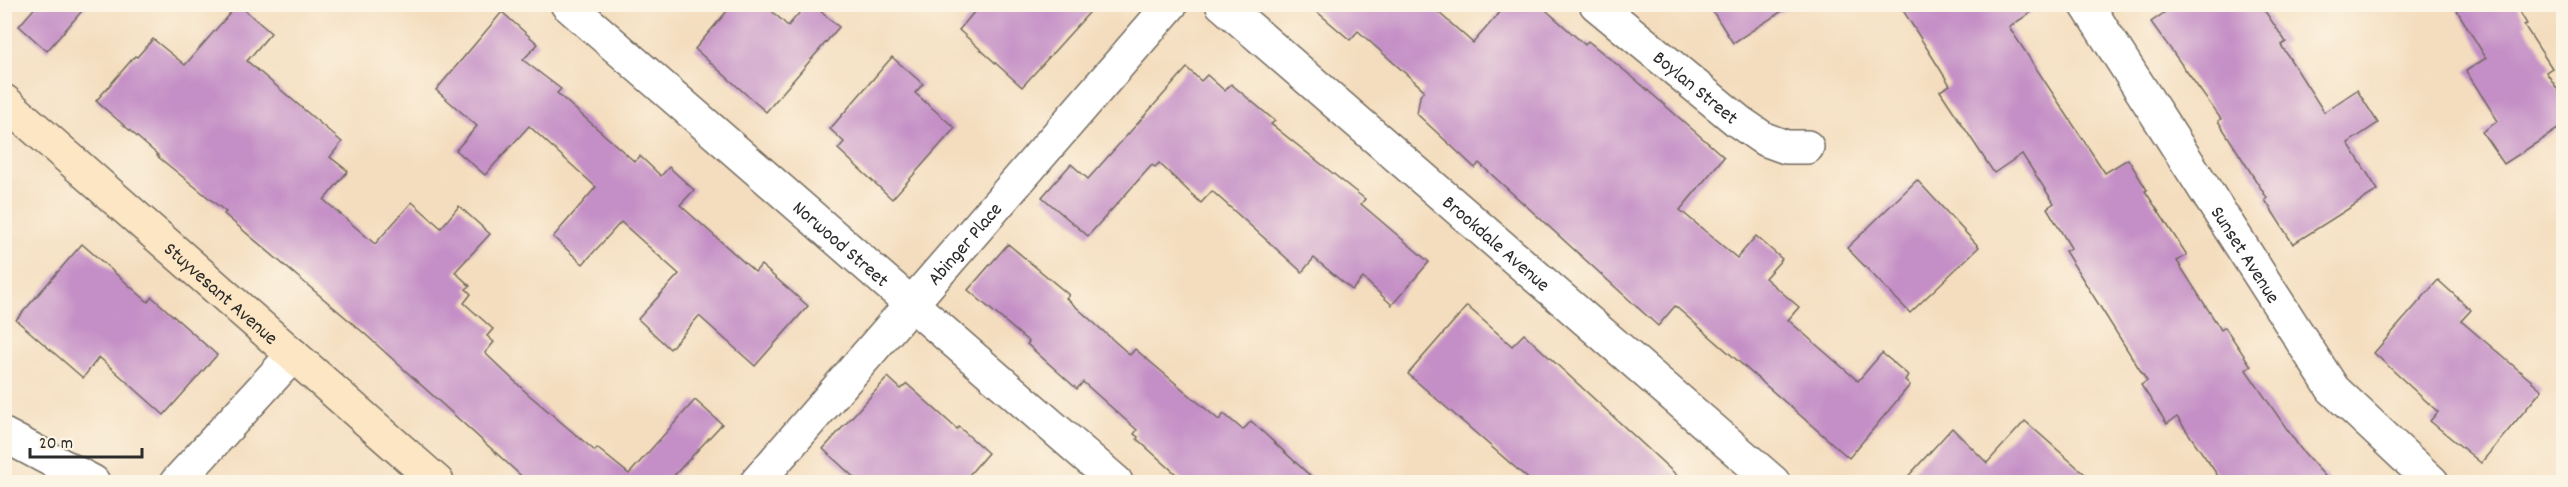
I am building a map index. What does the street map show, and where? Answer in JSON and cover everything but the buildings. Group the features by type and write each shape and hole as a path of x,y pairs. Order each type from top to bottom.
{"main road":[{"name":"Stuyvesant Avenue","path":"4,101 437,483"}],"street":[{"name":"Norwood Street","path":"567,4 1116,483"},
{"name":"Abinger Place","path":"757,483 1171,4"},
{"name":"Brookdale Avenue","path":"1222,4 1773,483"},
{"name":"Boylan Street","path":"1596,4 1755,133 1786,147 1808,147"},
{"name":"Sunset Avenue","path":"2086,4 2333,389 2432,483"},
{"path":"177,483 293,355"},
{"path":"4,435 93,483"}]}
